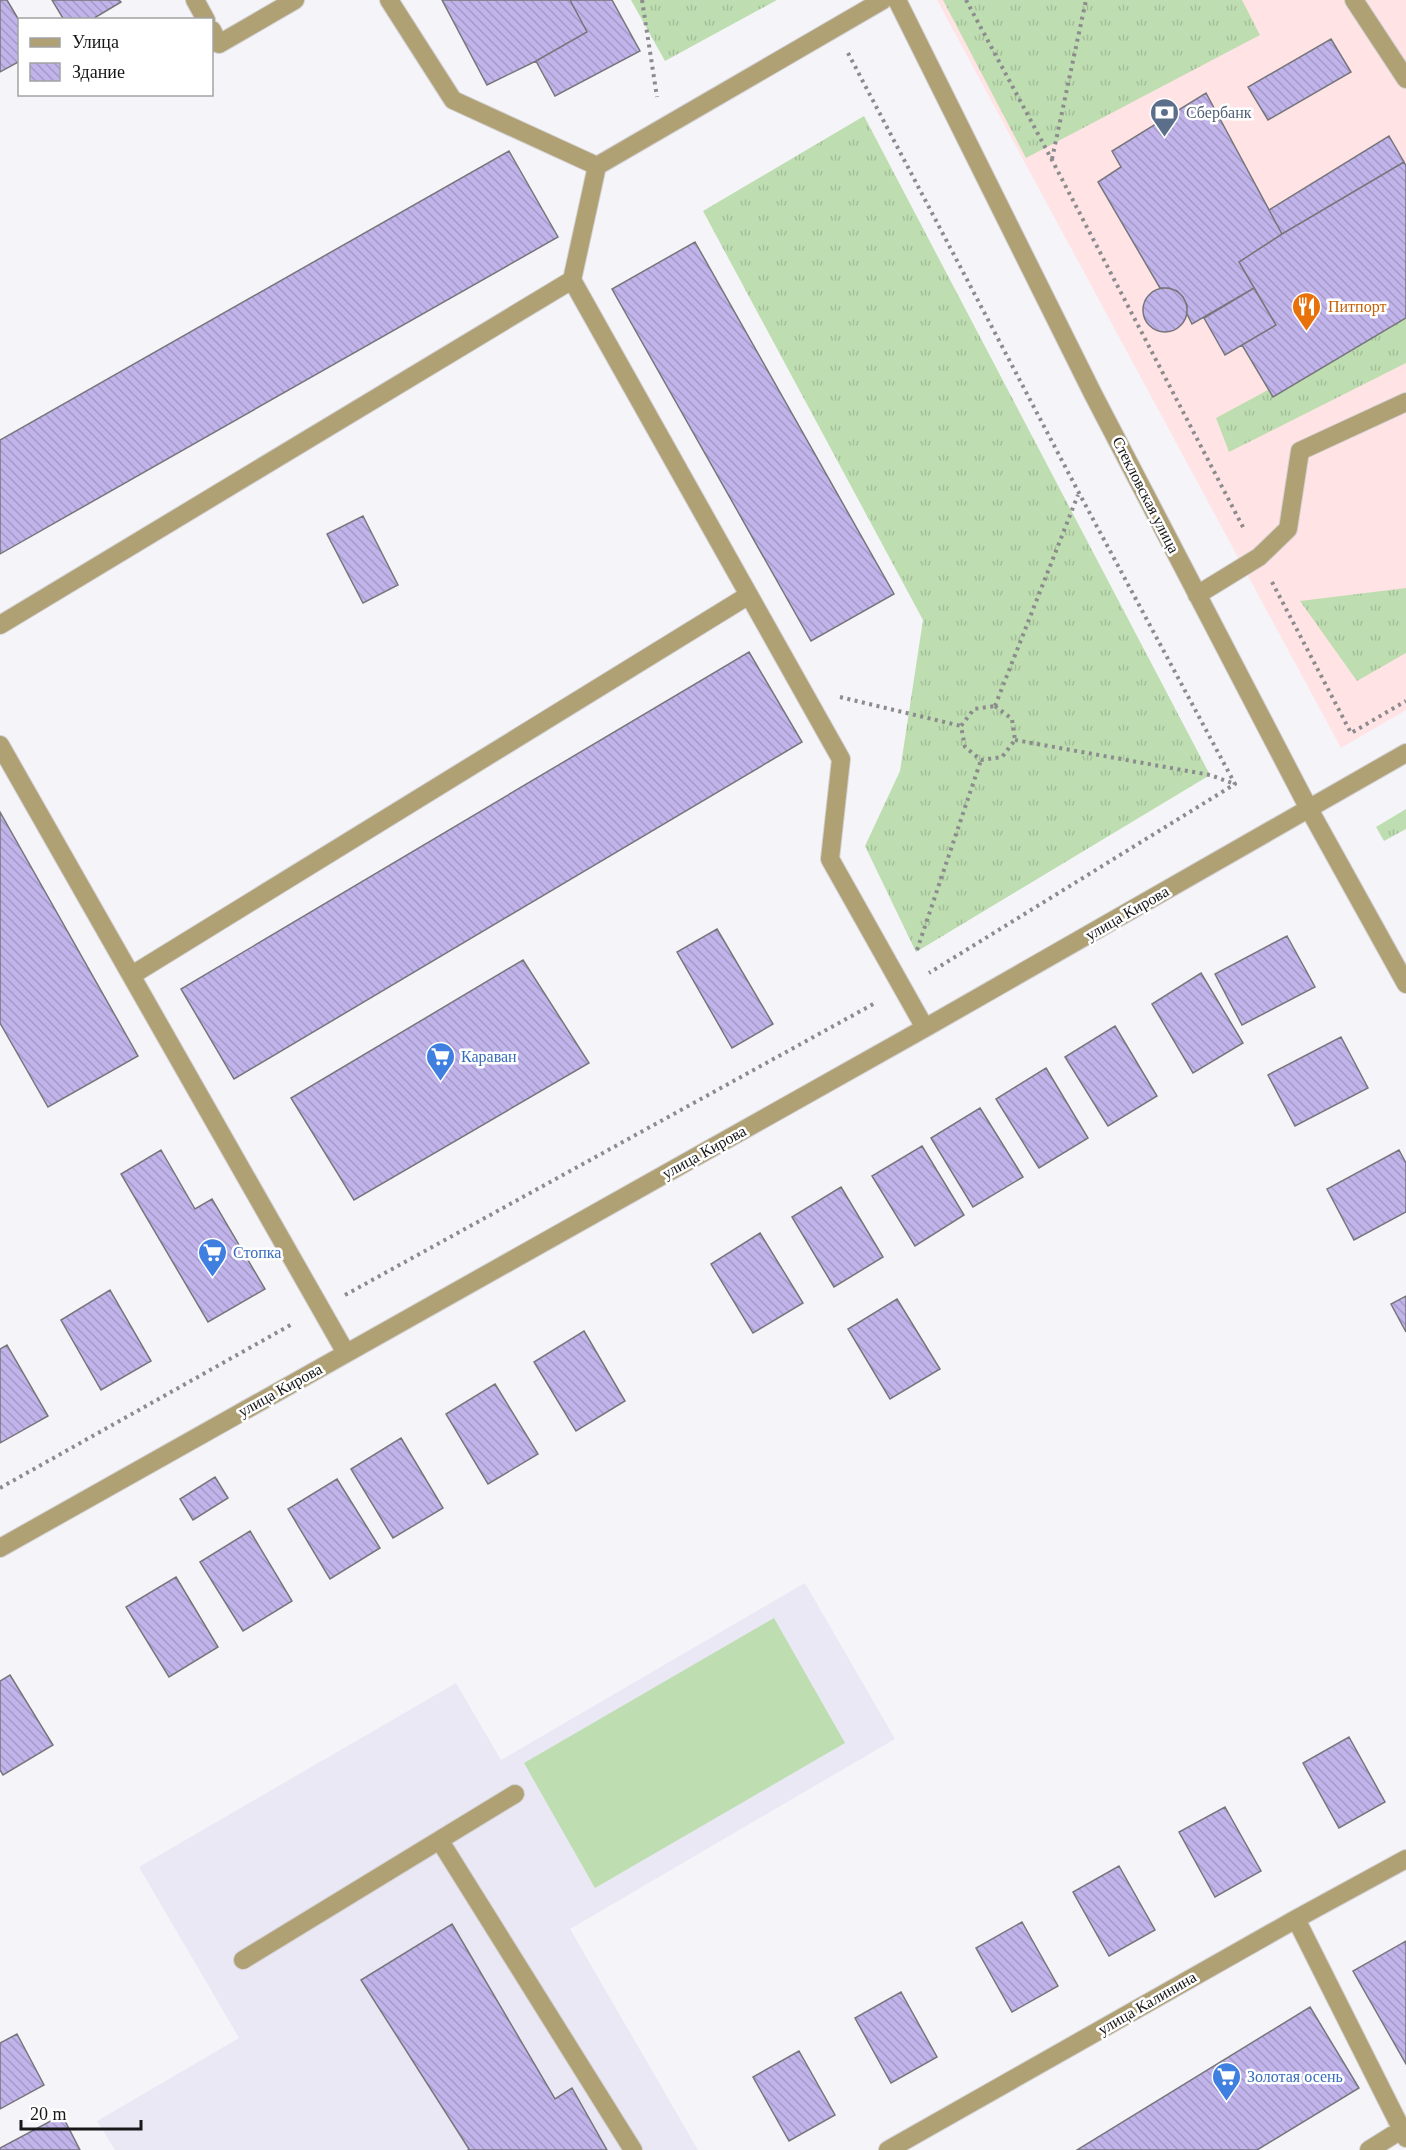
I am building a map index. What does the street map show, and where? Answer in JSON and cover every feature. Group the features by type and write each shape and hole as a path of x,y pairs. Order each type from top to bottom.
{"street":[{"path":"195,0 205,18"},
{"path":"213,32 219,44 295,0"},
{"path":"389,0 453,100 597,166"},
{"path":"884,0 597,166 572,280 841,759 830,859 925,1028"},
{"name":"Стекловская улица","path":"897,0 1088,383 1197,595 1309,809 1406,984"},
{"path":"1354,0 1406,79"},
{"path":"0,625 572,280"},
{"path":"1197,595 1259,557 1288,529 1300,451 1406,402"},
{"path":"132,975 749,595"},
{"path":"0,745 346,1353"},
{"name":"улица Кирова","path":"0,1548 925,1028 1406,753"},
{"path":"243,1959 515,1794"},
{"path":"440,1841 633,2150"},
{"name":"улица Калинина","path":"888,2150 1296,1918 1406,1859"},
{"path":"1296,1918 1404,2134 1369,2150"}],"path":[{"path":"642,0 661,129"},
{"path":"966,0 1351,733 1406,701"},
{"path":"1052,160 1086,0"},
{"path":"835,28 1078,494 1234,784"},
{"path":"996,706 1078,494"},
{"path":"801,687 961,726"},
{"path":"996,706 1012,719 1015,740 1002,757 981,760 964,747 961,726 974,709 996,706"},
{"path":"1015,740 1210,775 1234,784"},
{"path":"0,1488 903,987 981,760"},
{"path":"929,973 1234,784"}],"shaded area":[{"path":"937,0 1406,0 1406,710 1341,748"},
{"path":"805,1583 895,1739 570,1929 698,2150 115,2150 97,2121 239,2038 139,1867 456,1683 501,1760"}],"green space":[{"path":"631,0 777,0 665,61"},
{"path":"943,0 1242,0 1260,35 1026,158"},
{"path":"864,116 1210,775 916,952 865,846 900,771 923,620 703,211"},
{"path":"1406,315 1406,363 1229,452 1216,418"},
{"path":"1406,588 1406,653 1357,681 1300,601"},
{"path":"1406,809 1406,829 1384,841 1376,827"},
{"path":"774,1618 845,1743 595,1888 524,1763"}],"building":[{"path":"0,0 7,0 18,19 18,62 0,72"},
{"path":"52,0 119,0 121,2 94,18 63,18"},
{"path":"442,0 570,0 587,32 487,85"},
{"path":"570,0 612,0 640,51 555,96 536,61 587,32"},
{"path":"1331,39 1351,72 1268,120 1248,87"},
{"path":"1206,93 1282,234 1239,262 1254,288 1192,324 1183,297 1177,291 1160,288 1098,182 1121,167 1112,151"},
{"path":"1389,136 1404,162 1282,234 1269,210"},
{"path":"509,151 558,237 0,554 0,440"},
{"path":"1404,162 1406,166 1406,318 1273,397 1242,345 1276,325 1239,262"},
{"path":"695,242 894,594 811,641 612,289"},
{"path":"1165,288 1174,289 1181,294 1186,301 1186,319 1181,326 1174,331 1165,332 1156,331 1149,326 1144,319 1143,310 1144,301 1149,294 1156,289"},
{"path":"1254,288 1276,325 1225,355 1204,318"},
{"path":"363,516 398,585 363,603 327,534"},
{"path":"749,652 802,742 234,1079 181,989"},
{"path":"0,812 138,1056 48,1107 0,1023"},
{"path":"717,929 773,1024 732,1048 677,952"},
{"path":"1287,936 1315,987 1242,1025 1215,974"},
{"name":"Караван","path":"523,960 589,1063 354,1200 291,1098"},
{"path":"1201,973 1243,1043 1193,1073 1152,1004"},
{"path":"1115,1026 1157,1096 1108,1126 1065,1057"},
{"path":"1341,1037 1368,1088 1295,1126 1268,1075"},
{"path":"1046,1068 1088,1138 1039,1168 996,1099"},
{"path":"980,1108 1023,1177 973,1207 931,1138"},
{"path":"922,1146 964,1215 915,1246 872,1176"},
{"path":"161,1150 195,1209 212,1199 265,1289 208,1322 121,1174"},
{"path":"1399,1150 1406,1163 1406,1212 1354,1240 1327,1189"},
{"path":"841,1187 883,1257 834,1287 792,1217"},
{"path":"760,1233 803,1303 753,1333 711,1264"},
{"path":"110,1290 151,1361 101,1390 61,1320"},
{"path":"1406,1296 1406,1332 1391,1304"},
{"path":"897,1299 940,1369 890,1399 848,1329"},
{"path":"584,1331 625,1401 576,1431 534,1362"},
{"path":"7,1345 48,1416 0,1443 0,1349"},
{"path":"495,1384 538,1454 488,1484 446,1414"},
{"path":"401,1438 443,1508 393,1538 351,1469"},
{"path":"215,1477 228,1498 193,1520 180,1499"},
{"path":"337,1479 380,1548 330,1579 288,1509"},
{"path":"250,1531 292,1601 243,1631 200,1562"},
{"path":"176,1577 218,1647 169,1677 126,1607"},
{"path":"10,1675 53,1745 3,1775 0,1770 0,1681"},
{"path":"1349,1737 1385,1802 1339,1828 1303,1763"},
{"path":"1225,1807 1261,1871 1215,1897 1179,1832"},
{"path":"1119,1866 1155,1930 1109,1956 1073,1892"},
{"path":"1022,1922 1058,1986 1012,2012 976,1948"},
{"path":"452,1924 555,2099 572,2088 607,2150 468,2150 361,1980"},
{"path":"1406,1941 1406,2064 1353,1971"},
{"path":"901,1992 937,2057 891,2083 855,2018"},
{"path":"1310,2007 1359,2088 1257,2150 1077,2150"},
{"path":"17,2034 44,2085 0,2109 0,2043"},
{"path":"799,2051 835,2115 789,2141 753,2077"},
{"path":"62,2115 80,2150 0,2150 0,2148"}],"place":[{"name":"Сбербанк","path":"1165,138"},
{"name":"Питпорт","path":"1307,332"},
{"name":"Караван","path":"440,1082"},
{"name":"Стопка","path":"212,1278"},
{"name":"Золотая осень","path":"1226,2102"}]}
